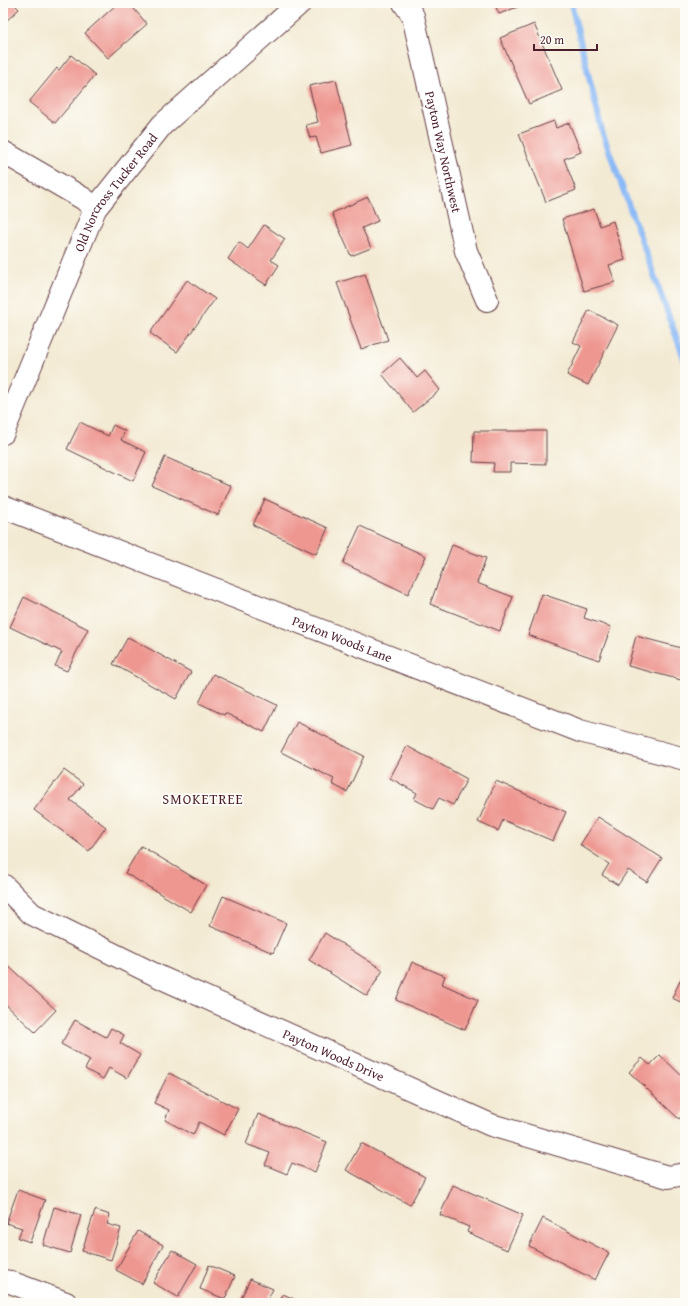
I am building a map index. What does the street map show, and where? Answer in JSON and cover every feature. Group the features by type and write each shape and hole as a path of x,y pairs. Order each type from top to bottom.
{"street":[{"name":"Old Norcross Tucker Road","path":"3,433 95,210 162,125 300,3"},
{"name":"Payton Way Northwest","path":"404,3 413,16 466,251 487,300"},
{"path":"3,152 84,199 95,210"},
{"name":"Payton Woods Lane","path":"3,507 580,730 685,759"},
{"name":"Payton Woods Drive","path":"3,885 32,914 164,979 491,1125 668,1177 685,1174"},
{"path":"3,1281 10,1282 66,1303"}],"building":[{"path":"3,3 13,3 19,9 3,24"},
{"path":"118,3 129,3 147,24 108,58 85,33"},
{"path":"494,3 528,3 499,14"},
{"path":"534,24 562,90 529,104 500,38"},
{"path":"71,55 95,75 55,123 29,102 57,68 59,70"},
{"path":"336,80 352,145 321,153 316,137 310,138 306,125 318,122 309,86"},
{"path":"554,121 556,128 569,123 581,152 564,159 576,190 546,202 519,134"},
{"path":"368,197 378,221 362,228 371,248 351,256 332,213"},
{"path":"594,209 600,226 613,221 625,260 609,265 615,282 584,291 562,219"},
{"path":"264,225 285,239 271,260 279,265 266,285 228,259 239,242 248,249"},
{"path":"365,274 388,340 361,349 337,283"},
{"path":"187,280 215,299 177,352 150,333"},
{"path":"589,310 618,325 588,385 567,375 581,346 573,342"},
{"path":"400,358 417,378 425,371 440,390 413,412 382,374"},
{"path":"80,422 108,436 113,425 125,431 121,440 146,452 133,481 67,449"},
{"path":"474,431 546,431 546,464 510,463 510,472 493,472 494,463 473,462"},
{"path":"165,457 231,486 218,515 152,486"},
{"path":"265,499 328,528 316,554 253,525"},
{"path":"360,526 426,556 408,594 343,563"},
{"path":"452,545 486,558 477,583 513,597 500,631 430,604"},
{"path":"542,594 587,609 584,618 611,627 599,660 528,635"},
{"path":"24,597 88,629 67,671 55,666 62,652 10,627"},
{"path":"636,636 685,649 685,681 628,666"},
{"path":"128,637 191,672 176,699 113,664"},
{"path":"213,674 277,705 264,732 225,713 224,715 199,703"},
{"path":"297,722 364,756 347,792 332,784 334,779 281,752"},
{"path":"407,746 467,779 453,805 439,798 433,809 414,799 417,793 390,778"},
{"path":"64,770 83,784 70,800 106,827 89,851 34,810"},
{"path":"496,781 566,812 553,841 503,820 498,831 478,822"},
{"path":"598,817 662,858 647,882 628,870 618,885 602,875 609,864 580,845"},
{"path":"141,846 206,885 191,912 125,873"},
{"path":"223,896 286,923 273,953 210,926"},
{"path":"325,933 383,970 367,996 309,960"},
{"path":"3,961 56,1010 35,1032 3,1002"},
{"path":"412,962 445,976 442,984 478,1000 465,1030 396,1000"},
{"path":"685,970 685,1004 672,998"},
{"path":"75,1020 106,1037 111,1028 124,1035 120,1043 140,1055 127,1078 109,1068 103,1079 85,1069 90,1060 61,1044"},
{"path":"660,1055 685,1079 685,1112 679,1119 629,1072 642,1058 650,1065"},
{"path":"169,1073 238,1109 224,1135 199,1122 193,1135 165,1120 169,1110 154,1103"},
{"path":"258,1114 327,1142 315,1172 292,1163 287,1174 265,1165 270,1153 246,1144"},
{"path":"361,1143 425,1177 410,1205 346,1170"},
{"path":"453,1185 523,1215 507,1250 467,1232 469,1227 440,1215"},
{"path":"18,1190 45,1200 30,1242 18,1238 22,1228 6,1223"},
{"path":"54,1207 81,1215 70,1253 43,1245"},
{"path":"95,1210 110,1215 107,1224 121,1228 111,1260 82,1251"},
{"path":"543,1218 609,1253 595,1280 529,1246"},
{"path":"138,1231 163,1245 142,1284 116,1270"},
{"path":"172,1250 197,1264 178,1297 153,1283"},
{"path":"209,1265 235,1276 225,1299 200,1289"},
{"path":"250,1279 273,1289 266,1303 239,1303"},
{"path":"283,1294 303,1303 279,1303"}],"waterway":[{"path":"571,3 602,131 685,361"}],"district":[{"name":"SMOKETREE","path":"203,799"}]}
